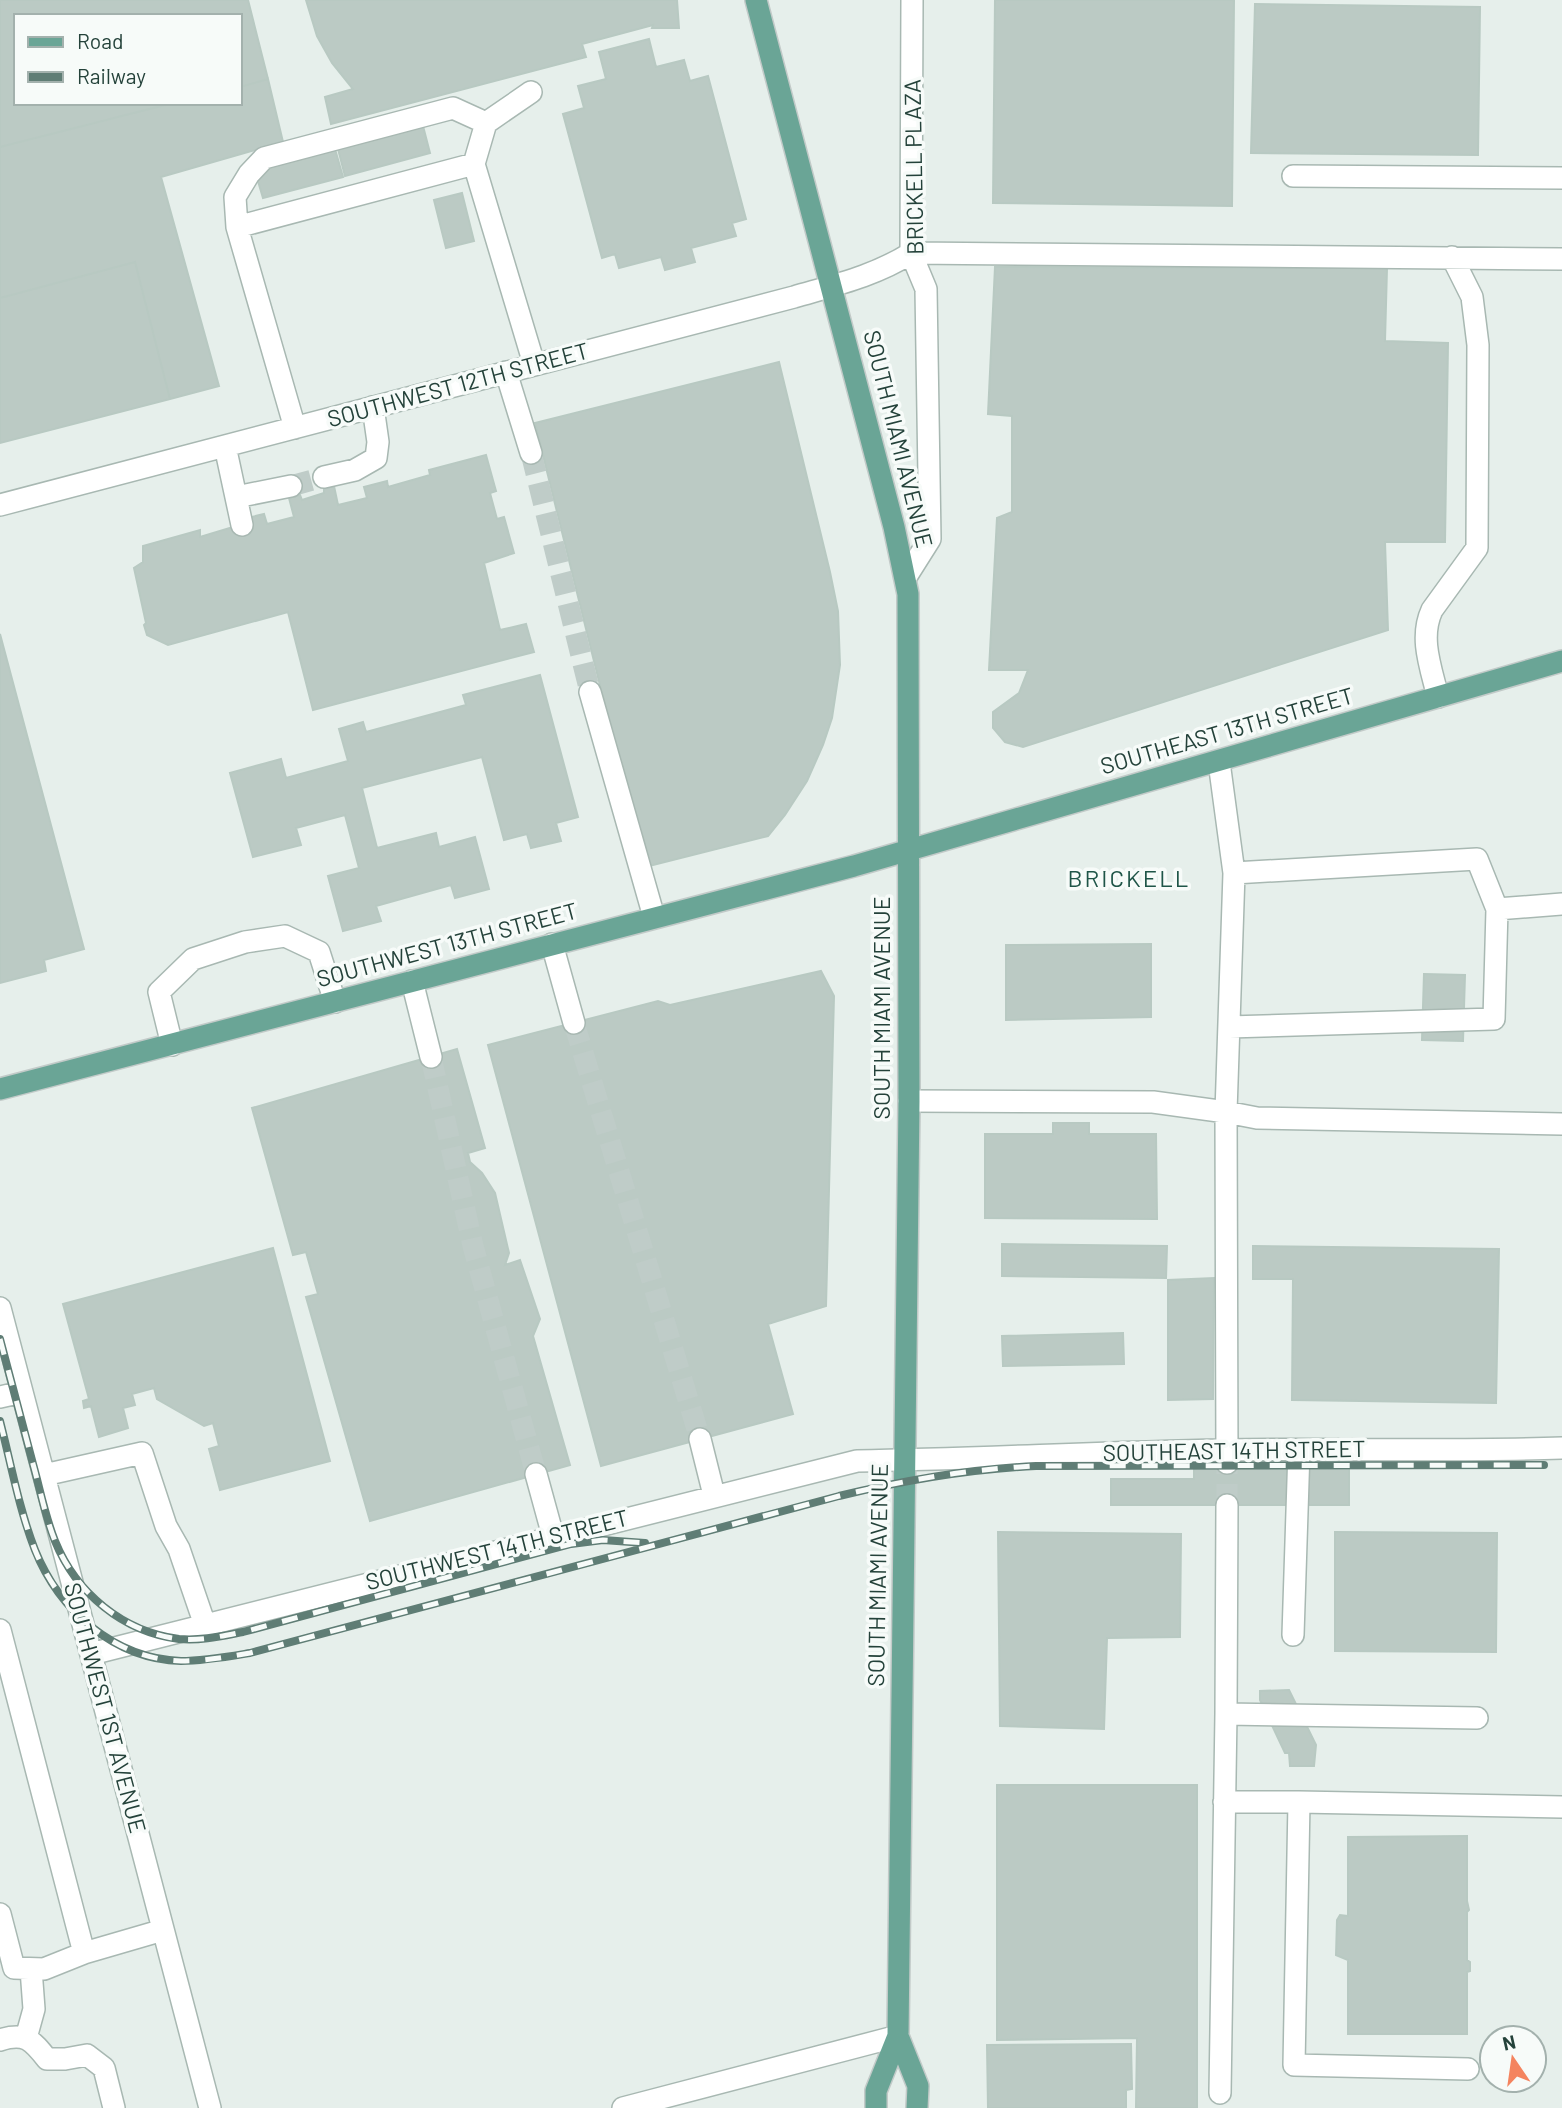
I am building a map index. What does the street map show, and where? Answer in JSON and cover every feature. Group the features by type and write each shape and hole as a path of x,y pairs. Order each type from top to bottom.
{"main road":[{"name":"SOUTH MIAMI AVENUE","path":"755,0 906,577 909,615 909,1101 898,2036 876,2091 876,2108"},
{"name":"SOUTHEAST 13TH STREET","path":"907,851 1562,661"},
{"name":"SOUTHWEST 13TH STREET","path":"0,1089 907,851"},
{"name":"SOUTH MIAMI AVENUE","path":"898,2036 918,2087 917,2108"}],"street":[{"name":"BRICKELL PLAZA","path":"906,577 930,539 926,289 911,253 912,0"},
{"path":"531,92 486,123 474,164 534,364"},
{"path":"295,428 237,227 235,197 249,174 264,158 453,108 486,123"},
{"path":"237,227 474,164"},
{"path":"1293,176 1562,178"},
{"name":"SOUTHWEST 12TH STREET","path":"0,505 832,286 889,267 911,253"},
{"path":"911,253 1562,259"},
{"path":"1438,697 1427,648 1427,621 1477,548 1478,345 1472,297 1452,257"},
{"path":"506,372 531,453"},
{"path":"324,477 355,470 376,458 379,442 373,407"},
{"path":"225,446 242,524"},
{"path":"236,497 290,486"},
{"path":"590,692 654,917"},
{"path":"1219,762 1234,873 1226,1112 1227,1456"},
{"path":"1229,1027 1494,1019 1497,909 1476,859 1234,873"},
{"path":"1497,909 1562,904"},
{"path":"172,1045 159,992 193,959 245,942 285,936 319,952 335,1002"},
{"path":"552,944 574,1023"},
{"path":"412,981 431,1057"},
{"path":"909,1101 1153,1102 1257,1118 1562,1124"},
{"name":"SOUTHWEST 1ST AVENUE","path":"0,1308 210,2108"},
{"path":"0,1397 22,1392"},
{"path":"700,1439 714,1496"},
{"name":"SOUTHEAST 14TH STREET","path":"905,1460 1227,1456 1299,1450 1562,1448"},
{"path":"1293,1635 1299,1450"},
{"path":"44,1475 142,1453 166,1526 179,1549 205,1625"},
{"name":"SOUTHWEST 14TH STREET","path":"91,1654 857,1461 905,1460"},
{"path":"536,1475 553,1536"},
{"path":"1220,2093 1227,1505"},
{"path":"0,1630 84,1953"},
{"path":"1226,1714 1477,1718"},
{"path":"1224,1802 1562,1807"},
{"path":"1299,1802 1294,2065 1468,2069"},
{"path":"0,1914 14,1968 44,1969 84,1953 163,1930"},
{"path":"26,2038 34,2009 31,1969"},
{"path":"0,2040 12,2036 26,2038 37,2046 47,2059 87,2055 104,2068 114,2108"},
{"path":"634,2107 898,2036"}],"building":[{"path":"0,0 248,0 268,79 242,86 242,14 14,14 14,105 165,105 0,147"},
{"path":"306,0 677,0 679,28 652,28 653,25 582,44 586,57 331,124 325,97 353,89 332,63 317,36"},
{"path":"995,0 1234,0 1232,206 993,203"},
{"path":"1255,4 1480,7 1478,155 1251,153"},
{"path":"649,39 656,67 684,60 690,81 708,76 746,219 732,223 736,236 691,248 695,262 665,270 661,257 619,268 615,254 602,258 563,114 584,108 578,86 606,79 599,52"},
{"path":"268,79 283,142 161,177 219,386 170,399 135,262 0,298 0,147 165,105 242,105 242,86"},
{"path":"423,126 430,153 345,176 338,149"},
{"path":"335,149 343,177 263,198 255,171"},
{"path":"462,193 474,241 446,248 434,200"},
{"path":"135,262 170,399 0,443 0,298"},
{"path":"995,267 1387,268 1385,341 1448,343 1445,542 1385,542 1388,630 1023,747 1005,742 993,728 993,712 1019,693 1028,670 989,670 997,518 1012,512 1012,416 988,414"},
{"path":"779,362 838,611 840,665 832,718 807,781 768,836 645,867 535,423"},
{"path":"486,455 496,491 490,493 497,519 504,517 514,553 484,563 500,630 526,624 534,652 313,710 288,612 168,645 147,635 134,568 143,562 143,546 200,530 200,537 243,524 243,519 264,514 267,524 294,517 289,498 300,495 302,500 324,493 324,489 334,486 338,505 367,498 364,487 387,481 388,487 430,475 429,470"},
{"path":"0,634 84,949 44,960 46,971 0,983"},
{"path":"540,675 578,817 556,823 561,841 531,848 527,834 504,840 482,757 362,788 377,848 436,833 439,847 475,837 489,889 455,898 451,885 376,906 381,921 343,931 328,876 359,868 345,815 296,828 301,845 253,857 230,773 281,759 286,778 348,761 339,729 363,722 366,732 466,705 463,695"},
{"path":"1151,944 1151,1017 1006,1020 1006,945"},
{"path":"821,971 834,996 826,1306 768,1324 793,1414 601,1466 488,1045 658,1001 670,1005"},
{"path":"1424,974 1465,975 1463,1041 1422,1040"},
{"path":"457,1049 485,1148 468,1153 470,1162 482,1173 495,1193 509,1253 505,1265 520,1260 540,1319 533,1336 570,1465 370,1521 306,1297 318,1294 306,1252 293,1255 252,1108"},
{"path":"1053,1123 1089,1123 1089,1134 1156,1134 1157,1219 985,1218 985,1134 1053,1134"},
{"path":"1002,1244 1167,1246 1166,1278 1002,1276"},
{"path":"1253,1246 1499,1249 1496,1403 1292,1400 1293,1279 1253,1279"},
{"path":"273,1248 330,1461 220,1490 209,1449 219,1446 213,1423 204,1426 157,1399 154,1388 132,1394 135,1405 123,1408 128,1428 99,1437 91,1406 84,1408 83,1401 89,1399 63,1304"},
{"path":"1214,1278 1213,1399 1168,1400 1168,1280"},
{"path":"1123,1333 1124,1364 1003,1366 1002,1336"},
{"path":"1194,1463 1349,1463 1349,1505 1111,1505 1111,1479 1194,1479"},
{"path":"998,1532 1181,1534 1180,1637 1107,1638 1104,1729 1000,1726"},
{"path":"1335,1532 1497,1533 1496,1652 1335,1651"},
{"path":"1289,1690 1316,1745 1314,1766 1290,1766 1289,1753 1285,1753 1260,1700 1260,1691"},
{"path":"997,1785 1197,1785 1197,2108 1136,2108 1137,2038 997,2040"},
{"path":"1467,1836 1467,1960 1470,1962 1470,1971 1467,1972 1467,2034 1348,2034 1348,1960 1336,1955 1337,1920 1340,1915 1348,1916 1348,1837"},
{"path":"1131,2044 1132,2089 1126,2090 1126,2108 988,2108 987,2045"}],"tunnel":[{"path":"531,453 590,692"},
{"path":"291,486 324,477"},
{"path":"574,1023 700,1439"},
{"path":"431,1057 473,1246 536,1474"},
{"path":"1227,1463 1227,1505"}],"railway":[{"path":"0,1339 45,1512 64,1560 75,1577 104,1607 121,1619 158,1635 179,1639 203,1639 243,1632 571,1544 603,1540 645,1543"},
{"path":"0,1421 29,1534 45,1572 59,1592 74,1611 112,1641 156,1658 181,1661 250,1653 839,1496 913,1480 1036,1466 1544,1465"}],"district":[{"name":"BRICKELL","path":"1129,879"}]}
